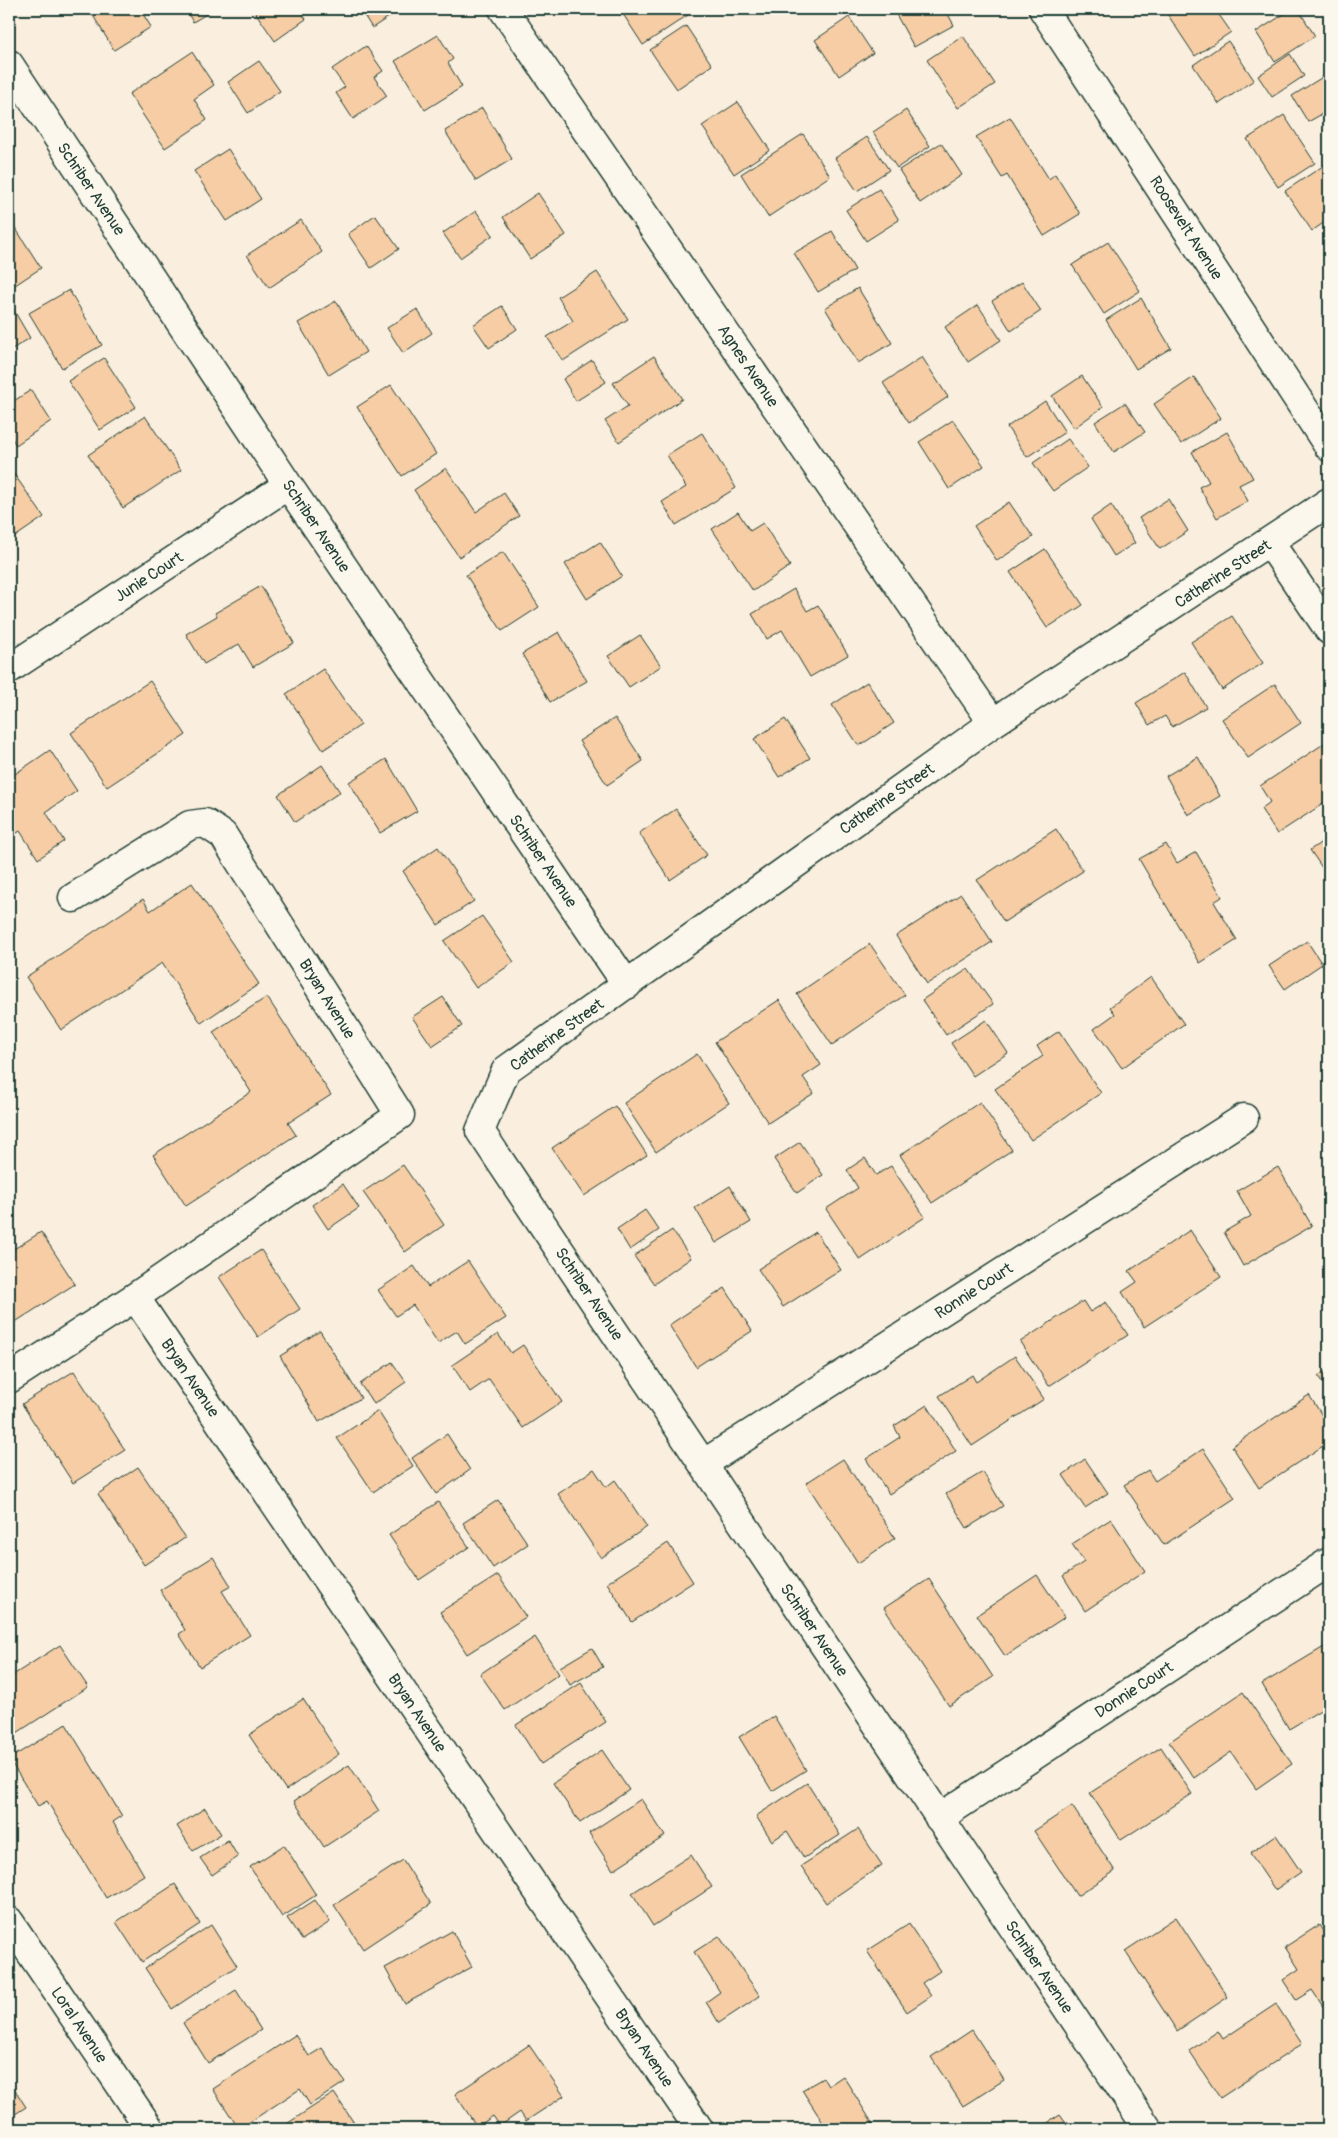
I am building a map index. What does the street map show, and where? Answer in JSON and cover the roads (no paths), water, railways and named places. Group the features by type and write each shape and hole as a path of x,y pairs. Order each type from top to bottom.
{"street":[{"name":"Agnes Avenue","path":"503,9 993,724"},
{"name":"Roosevelt Avenue","path":"1043,9 1329,446"},
{"name":"Schriber Avenue","path":"12,75 627,985"},
{"name":"Junie Court","path":"9,669 288,485"},
{"name":"Catherine Street","path":"480,1131 506,1070 993,724 1270,543 1329,502"},
{"path":"1270,543 1329,630"},
{"name":"Bryan Avenue","path":"9,1379 135,1297 400,1115 223,834 204,823 190,825 73,898"},
{"name":"Ronnie Court","path":"703,1464 1244,1118"},
{"name":"Schriber Avenue","path":"480,1131 1148,2129"},
{"name":"Bryan Avenue","path":"135,1297 699,2129"},
{"name":"Donnie Court","path":"939,1818 1329,1562"},
{"name":"Loral Avenue","path":"9,1921 150,2129"}]}
